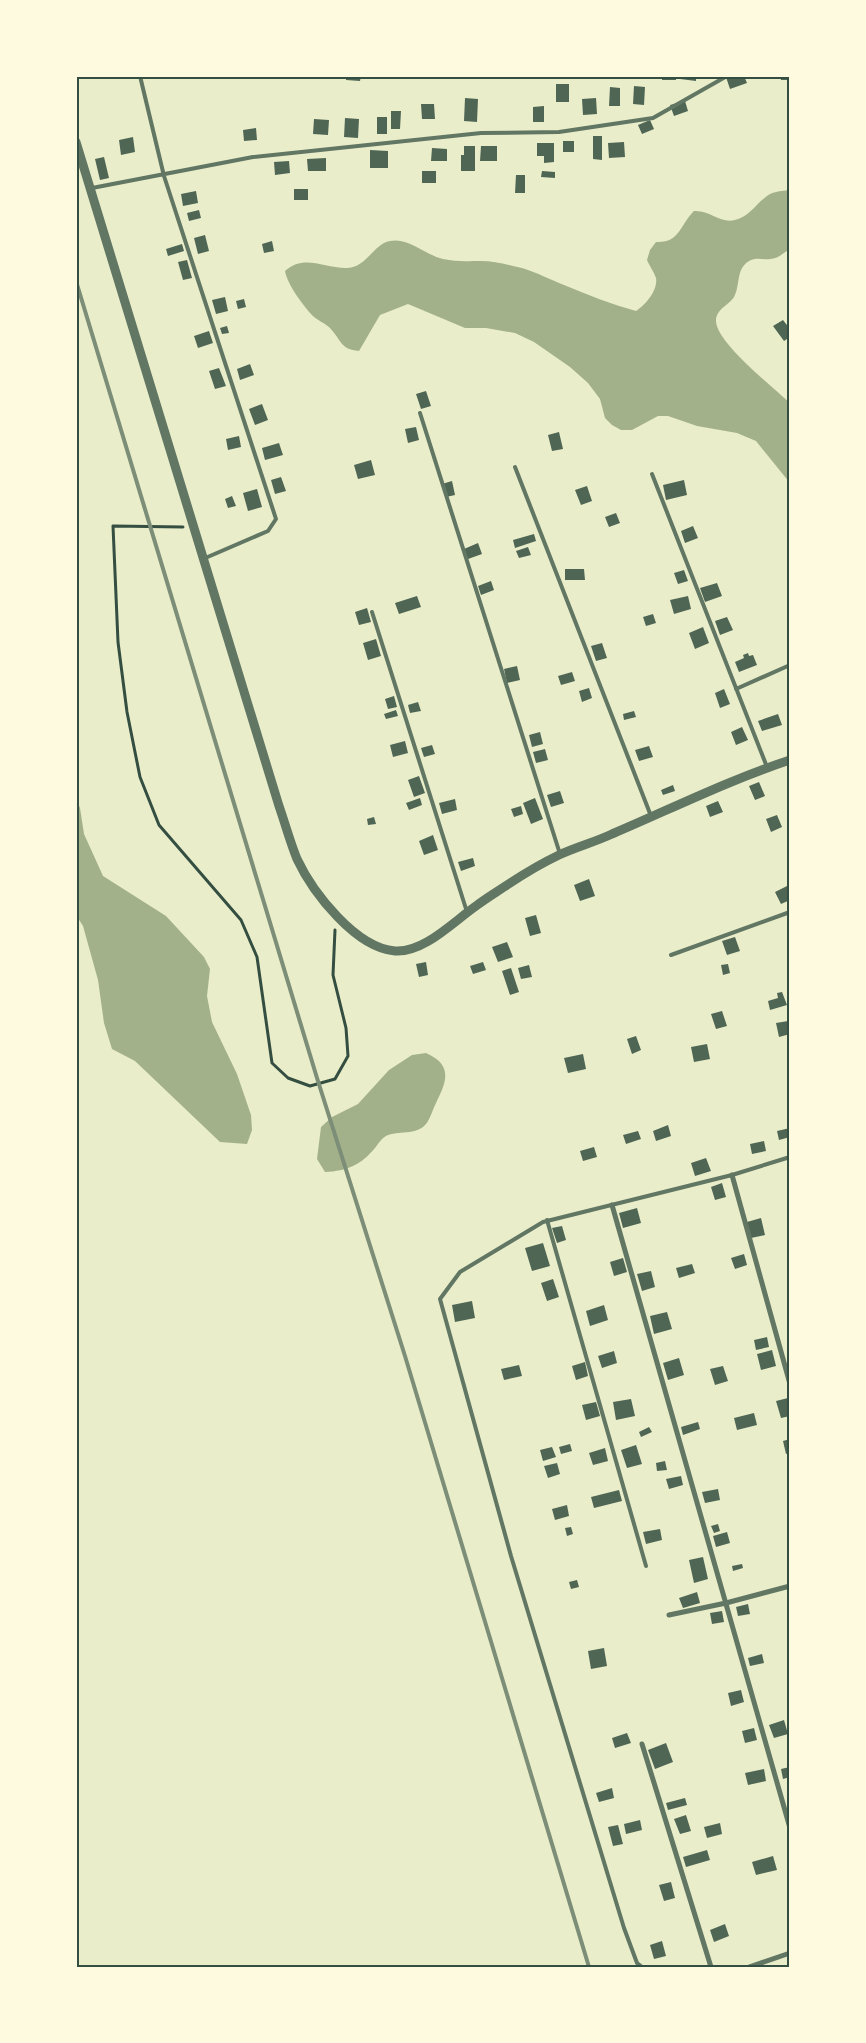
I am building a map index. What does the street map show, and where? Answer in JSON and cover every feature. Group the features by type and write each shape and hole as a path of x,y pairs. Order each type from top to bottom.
{"street":[{"path":"76,142 243,692 298,860 320,897 352,931 364,941 379,948 396,951 416,948 439,934 467,912 520,876 560,854 611,835 766,768 790,760"},
{"path":"732,1175 790,1384"},
{"path":"612,1205 790,1828"},
{"path":"669,1615 726,1603 790,1586"},
{"path":"642,1744 711,1967"},
{"path":"749,1967 789,1954"}],"lane":[{"path":"140,76 164,176 276,519 268,530 203,559"},
{"path":"90,188 164,176 262,156 481,132 559,132 652,118 728,76"},
{"path":"420,413 560,854"},
{"path":"514,467 651,817"},
{"path":"652,474 766,768"},
{"path":"372,612 467,912"},
{"path":"736,689 790,665"},
{"path":"672,955 790,912"},
{"path":"642,1967 636,1963 624,1928 511,1556 440,1299 460,1272 547,1220 732,1175 790,1157"},
{"path":"547,1220 646,1566"}],"path":[{"path":"192,527 113,526 118,642 126,712 140,778 160,825 241,920 257,957 272,1063 288,1078 310,1086 336,1079 348,1056 346,1028 333,975 336,914"}],"shaded area":[{"path":"790,190 790,249 776,258 754,259 746,263 740,272 734,297 720,310 716,321 725,341 790,403 790,483 756,441 737,433 697,426 668,416 658,416 632,430 621,430 605,418 600,399 588,383 570,367 534,342 515,333 486,328 465,328 408,304 380,315 359,351 348,348 342,344 330,328 314,317 292,289 285,271 299,263 314,263 346,268 353,267 365,260 379,246 397,240 443,259 502,263 522,268 591,296 636,311 647,301 655,288 656,278 647,260 650,250 656,242 664,242 675,237 694,211 700,211 725,220 735,220 748,213 770,194"},
{"path":"76,798 80,808 84,834 103,876 166,916 204,957 210,969 207,996 212,1022 237,1074 251,1115 252,1130 247,1144 220,1142 135,1061 112,1049 104,1023 98,980 83,926 76,915"},
{"path":"426,1053 441,1063 444,1068 445,1081 426,1124 417,1130 386,1136 364,1159 353,1166 325,1172 317,1159 321,1127 332,1117 358,1104 389,1070 412,1055"}],"building":[{"path":"346,76 361,76 360,81 346,80"},
{"path":"662,76 676,76 676,80 662,80"},
{"path":"680,76 696,76 696,81 680,79"},
{"path":"744,76 747,83 730,89 726,77"},
{"path":"780,76 790,76 790,80 781,80"},
{"path":"556,84 569,84 569,102 556,102"},
{"path":"634,86 645,87 644,105 633,104"},
{"path":"610,87 620,88 620,106 609,106"},
{"path":"465,98 478,99 477,122 464,121"},
{"path":"596,98 597,114 583,115 582,99"},
{"path":"685,101 688,111 674,116 670,105"},
{"path":"421,104 434,104 435,119 422,119"},
{"path":"544,106 544,122 533,122 533,107"},
{"path":"391,111 401,111 400,129 391,129"},
{"path":"377,117 387,117 387,134 377,134"},
{"path":"345,118 359,119 358,138 344,137"},
{"path":"314,119 329,120 328,135 313,134"},
{"path":"650,120 654,129 642,134 638,125"},
{"path":"256,128 257,140 244,141 243,130"},
{"path":"593,136 602,136 602,160 593,159"},
{"path":"133,137 135,152 121,155 119,140"},
{"path":"563,141 574,141 574,152 563,152"},
{"path":"624,142 625,157 609,158 608,143"},
{"path":"537,143 554,143 554,162 544,163 544,156 537,156"},
{"path":"464,146 475,146 475,171 461,171 461,155 464,155"},
{"path":"481,146 497,146 497,161 480,161"},
{"path":"432,148 447,149 447,161 431,161"},
{"path":"370,150 388,151 388,168 370,168"},
{"path":"104,157 109,178 100,180 95,159"},
{"path":"326,158 326,171 308,171 307,159"},
{"path":"289,161 290,173 275,175 274,162"},
{"path":"422,171 436,171 436,183 422,183"},
{"path":"542,171 555,172 555,178 541,177"},
{"path":"516,175 525,175 525,193 515,193"},
{"path":"294,189 308,189 308,200 294,200"},
{"path":"196,191 198,203 183,206 181,194"},
{"path":"199,210 201,218 189,221 187,213"},
{"path":"205,235 209,251 198,254 194,238"},
{"path":"272,241 274,251 264,253 262,244"},
{"path":"182,244 184,251 168,256 166,249"},
{"path":"187,260 192,278 183,280 178,262"},
{"path":"225,297 228,311 216,314 212,300"},
{"path":"244,299 246,307 238,309 236,301"},
{"path":"783,320 790,329 790,337 784,341 773,326"},
{"path":"227,326 229,333 222,334 220,328"},
{"path":"209,331 213,343 198,348 194,336"},
{"path":"250,364 254,375 240,380 237,369"},
{"path":"219,368 226,386 215,389 209,371"},
{"path":"426,391 431,406 421,409 416,394"},
{"path":"262,404 268,420 255,425 249,409"},
{"path":"416,427 419,440 408,443 405,429"},
{"path":"559,432 563,449 552,451 548,435"},
{"path":"239,436 241,447 228,450 226,439"},
{"path":"279,443 283,455 265,460 262,448"},
{"path":"371,460 375,475 358,479 354,465"},
{"path":"281,477 286,491 275,494 271,480"},
{"path":"684,480 687,495 666,500 663,485"},
{"path":"452,481 455,495 446,497 442,484"},
{"path":"587,486 592,501 581,505 575,490"},
{"path":"257,489 262,507 248,511 243,493"},
{"path":"232,496 236,506 228,508 225,499"},
{"path":"616,513 620,523 609,527 605,517"},
{"path":"693,526 698,538 685,543 681,531"},
{"path":"534,534 536,541 515,548 513,540"},
{"path":"478,543 482,554 468,559 464,549"},
{"path":"528,547 531,555 519,558 516,551"},
{"path":"565,569 584,569 585,580 565,580"},
{"path":"684,570 688,581 678,584 674,573"},
{"path":"491,581 494,590 481,595 478,586"},
{"path":"717,583 722,596 705,602 700,588"},
{"path":"417,596 421,607 399,614 395,603"},
{"path":"688,596 691,609 674,614 670,600"},
{"path":"367,608 371,622 359,625 355,612"},
{"path":"653,614 656,623 646,626 643,617"},
{"path":"727,617 733,630 720,635 715,621"},
{"path":"703,627 709,643 695,649 689,633"},
{"path":"376,639 381,656 368,660 363,643"},
{"path":"602,643 607,658 596,661 591,646"},
{"path":"748,653 749,656 753,655 757,665 739,672 735,662 744,658 743,655"},
{"path":"517,666 520,680 507,683 504,669"},
{"path":"572,672 575,681 561,685 558,676"},
{"path":"589,688 592,698 582,702 579,691"},
{"path":"724,689 730,704 720,708 715,693"},
{"path":"394,696 397,707 388,709 385,699"},
{"path":"418,702 421,711 410,713 408,705"},
{"path":"396,710 398,716 386,719 384,714"},
{"path":"634,711 636,717 624,720 623,714"},
{"path":"778,714 782,725 762,731 758,721"},
{"path":"742,727 748,740 736,745 731,732"},
{"path":"540,732 543,744 532,747 529,735"},
{"path":"405,741 408,753 393,757 390,745"},
{"path":"432,745 435,754 424,757 421,748"},
{"path":"649,746 653,757 639,761 635,750"},
{"path":"545,749 548,760 536,763 533,752"},
{"path":"419,776 425,793 414,797 408,780"},
{"path":"759,782 765,796 755,800 749,786"},
{"path":"673,785 675,791 663,795 661,790"},
{"path":"560,791 564,803 551,807 547,795"},
{"path":"420,798 422,805 409,810 406,803"},
{"path":"535,798 543,819 531,824 523,803"},
{"path":"455,799 457,810 442,814 439,803"},
{"path":"718,801 723,812 710,817 706,806"},
{"path":"521,806 523,814 514,817 511,809"},
{"path":"777,815 782,827 771,832 766,819"},
{"path":"374,817 376,824 368,825 367,819"},
{"path":"433,835 438,850 424,855 419,841"},
{"path":"473,858 475,866 461,871 458,862"},
{"path":"589,879 595,896 580,901 574,885"},
{"path":"787,886 790,891 790,900 781,904 775,892"},
{"path":"536,915 541,933 530,936 525,918"},
{"path":"735,937 740,951 727,955 722,941"},
{"path":"507,942 513,957 498,962 492,947"},
{"path":"426,962 428,975 419,977 416,964"},
{"path":"483,962 486,970 473,974 470,966"},
{"path":"728,964 730,973 723,975 721,965"},
{"path":"529,965 532,977 521,979 518,968"},
{"path":"511,968 519,992 510,995 502,971"},
{"path":"782,992 787,1005 770,1010 768,1001 778,998 777,993"},
{"path":"722,1011 727,1026 716,1029 711,1014"},
{"path":"788,1021 790,1034 779,1037 776,1023"},
{"path":"636,1036 641,1050 632,1054 627,1039"},
{"path":"707,1044 710,1059 694,1062 691,1047"},
{"path":"583,1054 586,1069 568,1073 564,1058"},
{"path":"668,1125 671,1136 656,1141 653,1131"},
{"path":"790,1128 790,1137 779,1140 777,1131"},
{"path":"638,1131 641,1139 626,1144 623,1135"},
{"path":"764,1141 766,1151 752,1154 750,1144"},
{"path":"594,1147 597,1157 583,1161 580,1151"},
{"path":"706,1158 711,1171 695,1176 691,1163"},
{"path":"722,1183 726,1197 715,1200 711,1187"},
{"path":"637,1208 641,1223 623,1228 619,1213"},
{"path":"761,1218 765,1235 751,1238 747,1222"},
{"path":"562,1226 566,1240 557,1243 552,1228"},
{"path":"543,1243 550,1266 532,1271 525,1248"},
{"path":"744,1254 747,1265 735,1269 731,1258"},
{"path":"623,1258 627,1272 614,1276 610,1262"},
{"path":"692,1264 695,1273 679,1278 676,1268"},
{"path":"651,1271 655,1287 642,1291 637,1274"},
{"path":"553,1279 559,1297 547,1301 541,1283"},
{"path":"472,1301 475,1318 455,1322 452,1305"},
{"path":"604,1305 608,1320 590,1326 586,1311"},
{"path":"667,1312 672,1329 654,1334 650,1316"},
{"path":"767,1337 769,1347 756,1350 754,1340"},
{"path":"772,1350 776,1366 761,1370 757,1354"},
{"path":"614,1351 617,1363 602,1368 598,1356"},
{"path":"679,1358 684,1375 668,1380 663,1363"},
{"path":"585,1362 588,1376 576,1380 572,1366"},
{"path":"519,1365 522,1376 504,1380 501,1369"},
{"path":"723,1366 728,1381 715,1385 710,1369"},
{"path":"788,1398 790,1416 781,1418 776,1401"},
{"path":"631,1399 635,1416 616,1420 613,1402"},
{"path":"596,1402 600,1416 586,1420 582,1405"},
{"path":"754,1413 757,1425 737,1430 734,1418"},
{"path":"698,1422 700,1429 683,1435 681,1427"},
{"path":"649,1427 652,1432 641,1437 639,1432"},
{"path":"790,1439 790,1453 786,1454 783,1441"},
{"path":"570,1444 572,1451 561,1454 559,1447"},
{"path":"636,1445 642,1464 627,1468 621,1450"},
{"path":"552,1447 556,1457 543,1461 540,1450"},
{"path":"605,1448 608,1461 593,1465 589,1453"},
{"path":"665,1461 667,1470 657,1471 656,1463"},
{"path":"557,1463 560,1474 548,1478 544,1466"},
{"path":"681,1476 683,1485 669,1489 666,1479"},
{"path":"718,1489 720,1500 705,1503 702,1492"},
{"path":"619,1490 622,1501 594,1508 591,1497"},
{"path":"567,1505 569,1516 555,1520 552,1509"},
{"path":"718,1524 720,1531 714,1533 711,1526"},
{"path":"571,1527 573,1534 567,1536 565,1528"},
{"path":"660,1529 662,1540 646,1544 643,1532"},
{"path":"727,1532 730,1543 716,1547 713,1536"},
{"path":"703,1557 708,1579 694,1583 689,1560"},
{"path":"742,1564 743,1568 733,1571 732,1566"},
{"path":"577,1580 579,1587 571,1589 569,1582"},
{"path":"697,1592 700,1603 683,1608 679,1598"},
{"path":"748,1604 750,1614 738,1616 736,1607"},
{"path":"722,1611 724,1622 712,1624 710,1613"},
{"path":"604,1648 607,1666 591,1669 588,1651"},
{"path":"762,1654 764,1663 750,1666 748,1658"},
{"path":"741,1690 744,1702 731,1706 728,1693"},
{"path":"784,1720 788,1734 774,1738 769,1725"},
{"path":"754,1728 757,1740 745,1743 742,1731"},
{"path":"627,1733 631,1743 615,1748 612,1738"},
{"path":"666,1743 673,1762 655,1769 648,1750"},
{"path":"790,1767 790,1777 783,1779 781,1769"},
{"path":"764,1769 766,1781 748,1785 745,1773"},
{"path":"612,1788 614,1798 599,1802 596,1793"},
{"path":"685,1798 687,1805 668,1810 666,1803"},
{"path":"686,1815 691,1831 680,1834 674,1819"},
{"path":"640,1820 642,1830 626,1834 624,1824"},
{"path":"720,1823 722,1834 707,1838 704,1827"},
{"path":"618,1825 623,1844 613,1846 608,1827"},
{"path":"707,1850 710,1860 686,1867 683,1857"},
{"path":"773,1856 777,1870 756,1875 752,1862"},
{"path":"671,1882 675,1898 664,1901 659,1885"},
{"path":"725,1924 729,1936 714,1942 710,1930"},
{"path":"662,1941 666,1956 654,1959 650,1945"}],"railway":[{"path":"76,281 317,1078 405,1356 589,1967"}]}
